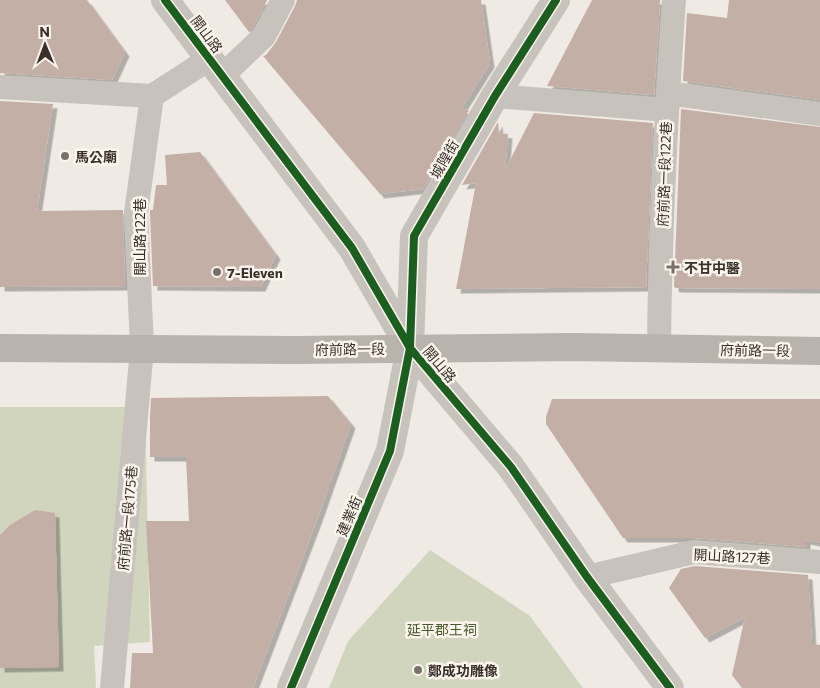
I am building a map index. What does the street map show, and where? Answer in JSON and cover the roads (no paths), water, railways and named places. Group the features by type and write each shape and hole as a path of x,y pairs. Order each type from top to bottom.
{"main road":[{"name":"府前路一段","path":"0,348 296,350 573,347 820,351"}],"street":[{"name":"開山路","path":"166,0 352,248 410,348 511,467 587,577 670,688"},
{"name":"城隍街","path":"410,348 414,236 495,96 556,0"},
{"name":"建業街","path":"291,688 390,451 410,348"}],"lane":[{"path":"0,87 152,96 216,67 264,36 283,0"},
{"name":"府前路一段122巷","path":"660,349 660,288 667,102 674,0"},
{"name":"開山路122巷","path":"142,348 136,213 152,96"},
{"path":"495,96 667,102 820,114"},
{"name":"府前路一段175巷","path":"112,688 142,348"},
{"name":"開山路127巷","path":"587,577 694,552 820,562"}],"place":[{"name":"馬公廟","path":"65,156"},
{"name":"不甘中醫","path":"673,267"},
{"name":"7-Eleven","path":"217,272"},
{"name":"鄭成功雕像","path":"418,670"}],"park label":[{"name":"延平郡王祠","path":"442,629"}]}
